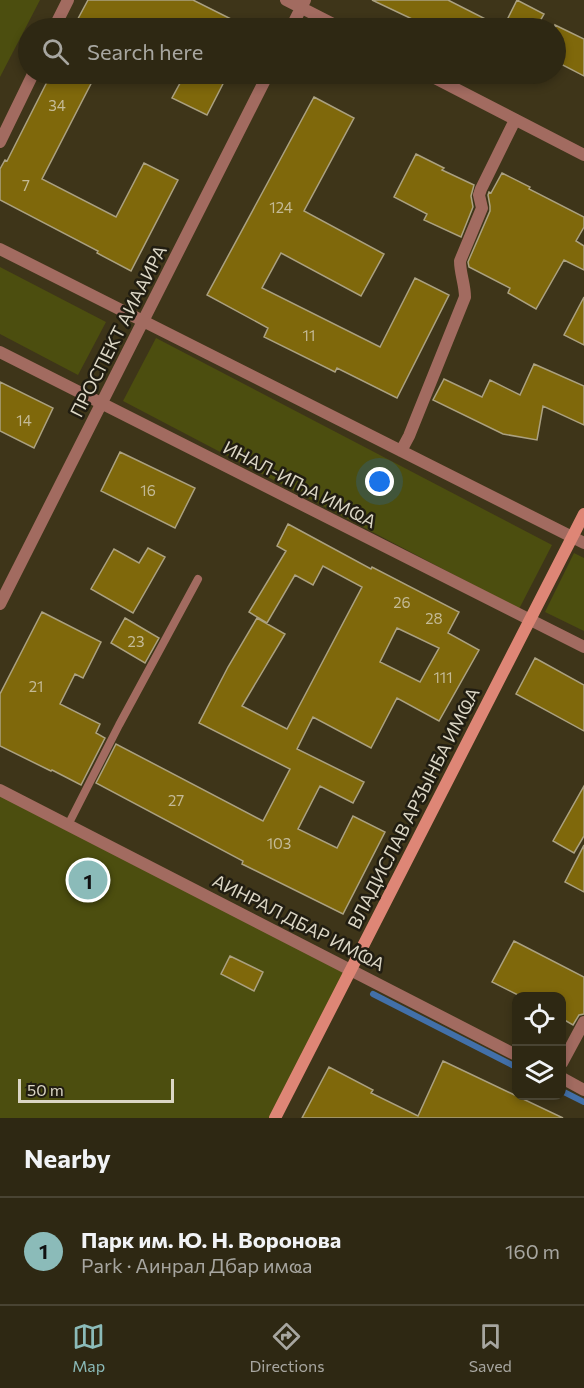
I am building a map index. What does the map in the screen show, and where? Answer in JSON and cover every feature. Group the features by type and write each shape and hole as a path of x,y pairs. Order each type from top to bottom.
{"main road":[{"name":"ВЛАДИСЛАВ АРӠЫНБА ИМҨА","path":"275,1118 530,620 578,540 584,514"}],"street":[{"path":"59,18 68,0"},
{"path":"286,0 303,4 325,18"},
{"path":"296,18 303,4"},
{"path":"0,142 28,84"},
{"name":"ПРОСПЕКТ АИААИРА","path":"0,604 263,84"},
{"path":"446,84 584,155"},
{"path":"401,451 410,436 465,297 460,261 482,208 481,189 515,120"},
{"path":"0,249 578,540"},
{"name":"ИНАЛ-ИҦА ИМҨА","path":"0,352 584,647"},
{"name":"АИНРАЛ ДБАР ИМҨА","path":"0,790 512,1053"},
{"path":"566,1054 584,1022"},
{"path":"566,1081 584,1090"}],"lane":[{"path":"68,825 198,579"}],"shaded area":[{"path":"0,0 40,0 31,18 18,18 18,42 0,77"},
{"path":"0,267 106,322 78,375 0,334"},
{"path":"156,338 552,545 519,609 123,401"},
{"path":"574,553 584,558 584,631 545,612"},
{"path":"0,790 351,969 275,1118 0,1118"}],"building":[{"path":"88,0 193,0 229,18 78,18"},
{"path":"372,0 448,0 483,18 410,18"},
{"path":"517,0 544,14 542,18 508,18"},
{"path":"566,30 584,39 584,76 566,67"},
{"path":"46,84 91,84 42,179 116,217 144,163 178,180 131,271 97,253 98,251 0,200 0,169 5,160 7,161"},
{"path":"180,84 223,84 207,115 172,98"},
{"path":"314,97 354,118 304,211 384,254 361,296 281,253 262,288 380,347 415,278 449,295 397,398 337,368 335,372 264,337 268,328 207,295"},
{"path":"416,154 444,168 442,170 474,185 471,196 473,207 461,237 424,220 427,214 394,197"},
{"path":"502,173 584,217 584,227 576,241 584,246 584,270 564,260 536,309 508,293 510,288 469,267 468,262 490,211 489,192 491,193"},
{"path":"584,297 584,345 564,335"},
{"path":"534,364 584,386 584,425 543,406 537,440 503,434 433,400 444,379 482,397 490,380 520,395"},
{"path":"0,382 53,408 34,448 0,431"},
{"path":"120,452 195,488 175,528 101,491"},
{"path":"288,524 371,569 372,567 459,612 448,633 479,650 439,721 397,698 371,748 313,717 297,749 364,782 353,803 320,786 298,829 337,848 353,816 385,832 343,914 242,864 243,861 96,783 116,744 263,821 290,769 199,723 257,618 285,634 242,706 287,729 362,587 323,566 313,585 295,575 267,623 249,612 286,551 277,546","holes":["397,628 439,648 420,682 380,662"]},
{"path":"148,548 165,557 133,613 91,589 114,549 139,563"},
{"path":"42,612 101,642 83,678 75,674 60,704 100,724 96,733 105,738 81,785 0,746 0,694"},
{"path":"125,618 159,638 145,663 111,643"},
{"path":"535,658 584,685 584,731 516,694"},
{"path":"584,786 584,836 574,853 553,841"},
{"path":"584,845 584,892 565,882"},
{"path":"514,941 584,977 584,1014 579,1015 573,1025 566,1021 566,992 512,992 492,982"},
{"path":"230,956 263,972 254,991 221,974"},
{"path":"443,1061 512,1094 512,1100 525,1100 563,1118 302,1118 329,1067 373,1090 371,1093 418,1116"}],"waterway":[{"path":"373,994 512,1065"},
{"path":"566,1093 584,1102"}],"place":[{"name":"Парк им. Ю. Н. Воронова","path":"88,880"}]}
